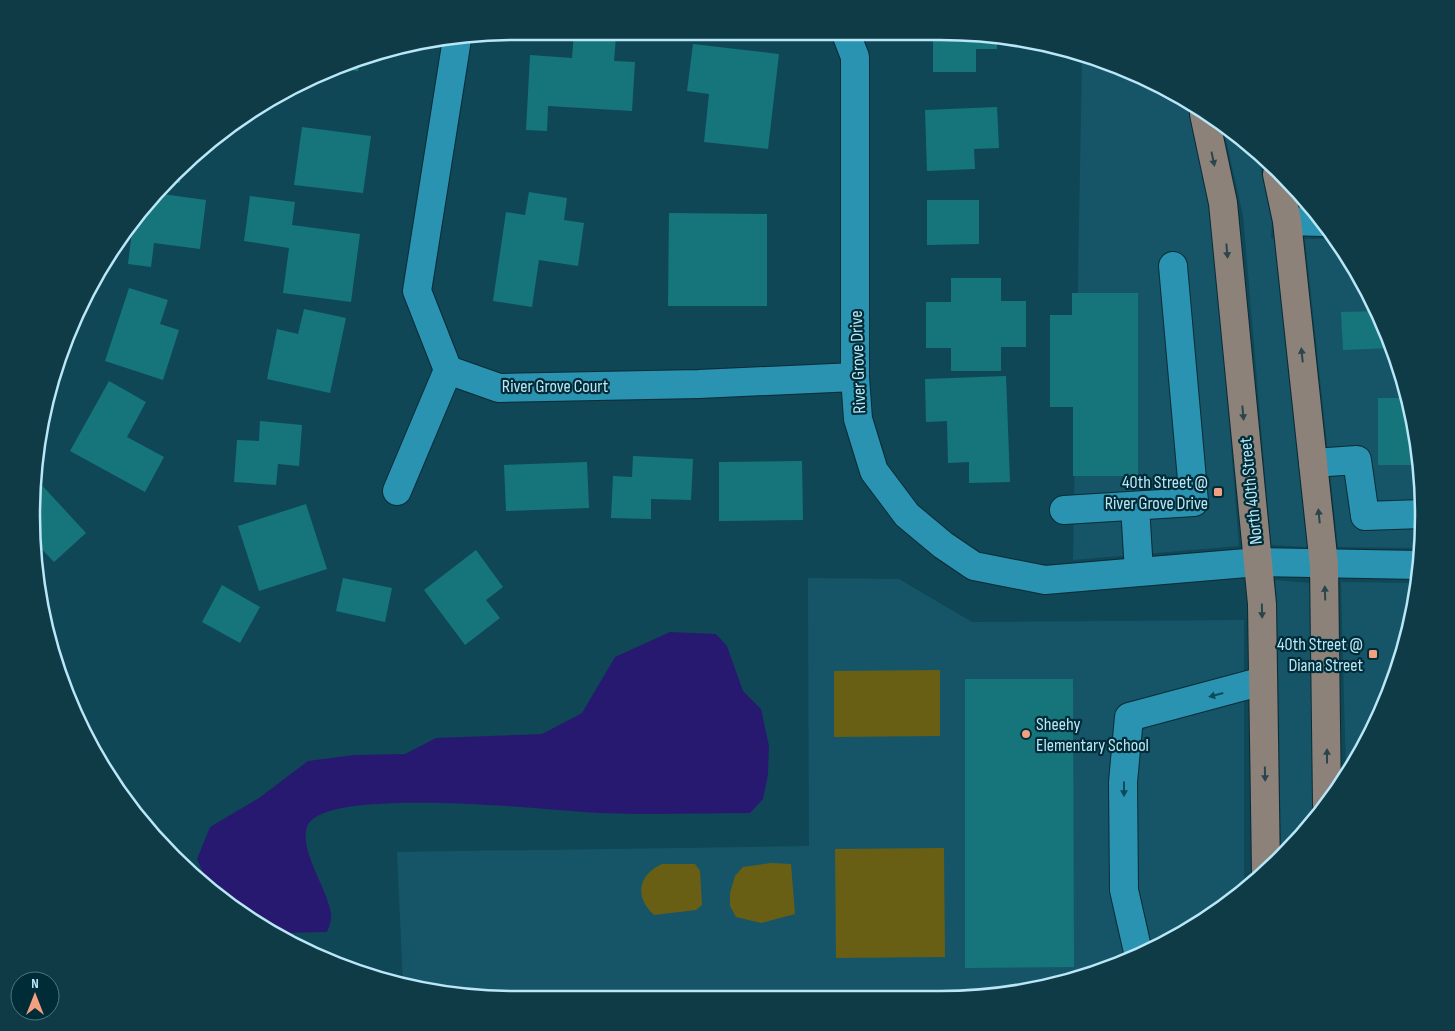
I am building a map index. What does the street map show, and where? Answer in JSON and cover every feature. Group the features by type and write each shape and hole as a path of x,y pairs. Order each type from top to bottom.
{"main road":[{"name":"North 40th Street","path":"1206,121 1223,203 1262,604 1266,861"},
{"path":"1279,182 1287,221 1324,565 1327,791"}],"street":[{"name":"River Grove Drive","path":"849,40 855,56 855,377 858,419 874,471 907,515 943,545 974,566 1045,580 1258,562 1324,565 1412,565"},
{"path":"397,491 448,370 417,291 456,44"},
{"path":"1287,221 1313,222"},
{"path":"1064,510 1194,502 1173,266"},
{"name":"River Grove Court","path":"448,370 498,388 699,384 855,377"},
{"path":"1313,463 1357,460 1365,516 1415,514"},
{"path":"1135,506 1139,572"},
{"path":"1137,948 1124,890 1123,782 1129,717 1263,681"}],"shaded area":[{"path":"1082,62 1150,89 1189,111 1213,220 1239,546 1073,560"},
{"path":"1225,135 1259,164 1272,223 1271,238 1274,239 1307,547 1271,545 1243,215"},
{"path":"1305,239 1326,239 1366,305 1390,363 1399,392 1411,453 1415,516 1414,548 1338,547"},
{"name":"Sheehy Elementary School","path":"808,578 899,579 972,622 1244,620 1244,880 1204,911 1150,942 1121,955 1063,975 1032,982 1002,987 940,991 516,991 453,987 403,977 397,852 809,846"},
{"path":"1275,580 1310,583 1316,807 1281,847"},
{"path":"1341,582 1410,583 1399,639 1390,668 1366,726 1346,762"},
{"path":"670,632 716,634 727,646 743,691 761,709 769,746 768,775 763,799 750,813 618,814 491,805 394,803 352,806 322,814 307,827 306,837 310,858 329,904 331,918 327,932 289,933 251,911 204,875 197,859 210,827 259,798 308,761 354,755 405,754 436,738 542,734 582,713 615,657"},
{"path":"940,670 940,736 834,737 834,671"},
{"path":"944,848 945,957 836,958 835,849"},
{"path":"771,863 791,864 795,914 761,923 736,917 730,906 730,893 735,876 743,867"},
{"path":"662,864 695,864 700,871 702,905 696,910 654,915 643,901 642,887 648,874"}],"building":[{"path":"573,40 616,40 614,61 635,62 632,111 548,106 547,131 526,130 530,55 572,58"},
{"path":"933,40 997,44 997,49 976,49 976,72 933,72"},
{"path":"693,44 779,54 768,149 704,142 709,94 687,91"},
{"path":"358,67 358,71 350,70"},
{"path":"997,107 999,148 974,149 975,169 927,171 925,110"},
{"path":"302,127 371,136 363,193 294,185"},
{"path":"529,192 567,198 564,220 584,223 578,266 539,260 532,307 493,301 506,212 525,215"},
{"path":"165,194 206,200 200,249 154,243 151,267 128,264 132,235"},
{"path":"250,196 295,202 292,225 360,234 351,302 283,293 289,248 244,241"},
{"path":"927,200 979,200 979,244 927,245"},
{"path":"669,213 767,214 767,306 668,306"},
{"path":"951,278 1001,278 1001,301 1026,301 1026,347 1001,347 1001,371 951,371 951,348 926,348 926,302 951,302"},
{"path":"129,288 168,300 160,324 179,330 163,380 105,361"},
{"path":"1072,293 1138,293 1138,476 1073,476 1073,407 1050,407 1050,315 1072,315"},
{"path":"304,309 346,318 330,393 267,379 277,329 298,334"},
{"path":"1369,311 1384,348 1343,350 1341,312"},
{"path":"1006,376 1010,482 969,483 969,462 948,463 947,421 926,422 925,379"},
{"path":"109,381 146,402 127,437 164,457 145,492 70,451"},
{"path":"1378,398 1400,398 1412,465 1378,465"},
{"path":"260,421 302,425 299,466 278,464 276,485 234,482 237,440 259,441"},
{"path":"633,456 693,459 691,500 651,499 651,519 611,518 613,476 632,477"},
{"path":"802,461 803,520 719,521 719,462"},
{"path":"587,462 589,508 506,511 504,465"},
{"path":"41,484 86,533 54,562 41,548"},
{"path":"306,504 327,569 259,591 238,526"},
{"path":"476,550 503,587 486,600 500,618 465,645 424,590"},
{"path":"343,578 392,588 385,622 336,611"},
{"path":"222,585 260,607 240,643 202,622"},
{"path":"965,679 1073,679 1074,967 965,968"}],"place":[{"name":"40th Street @ River Grove Drive","path":"1218,492"},
{"name":"40th Street @ Diana Street","path":"1373,654"},
{"name":"Sheehy Elementary School","path":"1026,734"}]}
